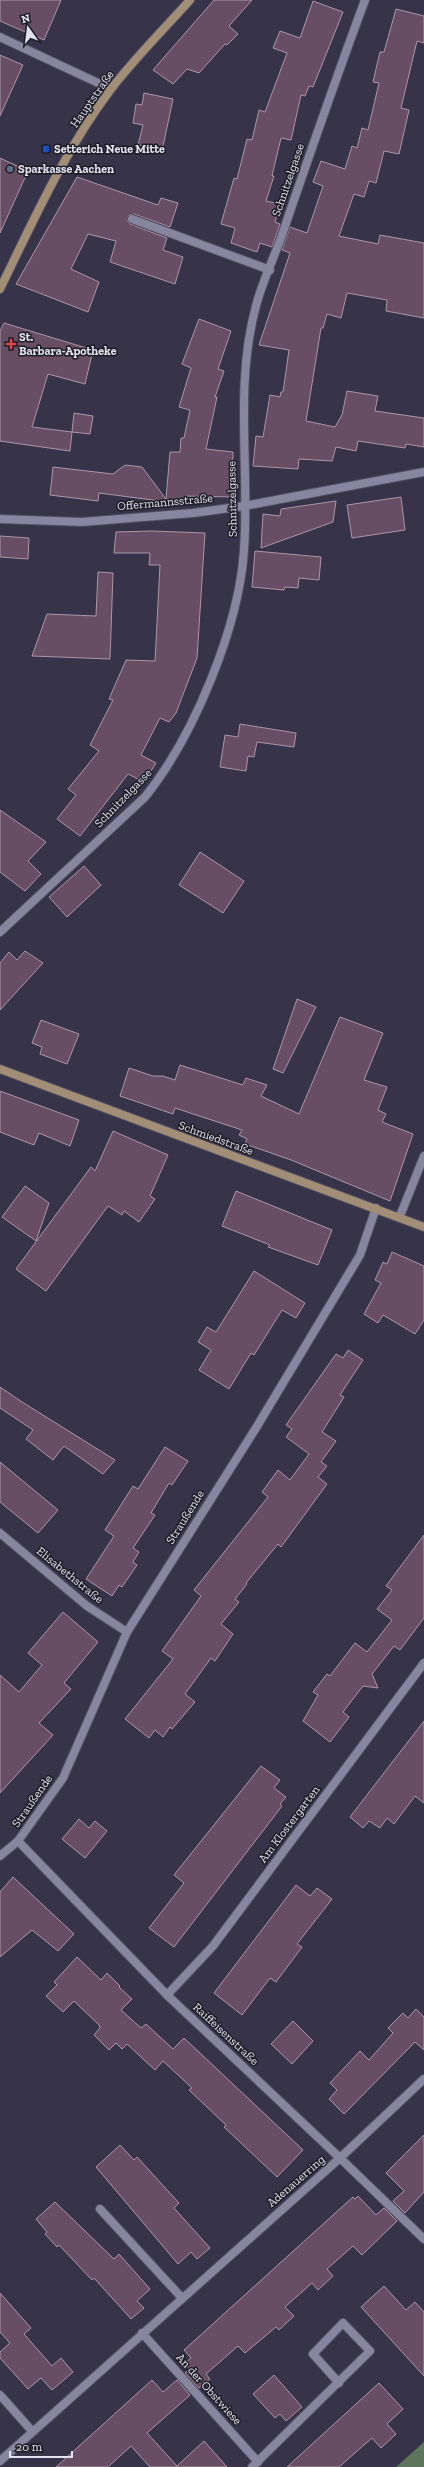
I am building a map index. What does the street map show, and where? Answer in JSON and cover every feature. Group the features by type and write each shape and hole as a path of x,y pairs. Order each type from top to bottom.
{"street":[{"name":"Hauptstraße","path":"0,289 53,181 111,89 190,0"},
{"name":"Schnitzelgasse","path":"0,932 145,797 165,772 185,734 219,659 238,600 244,549 243,425 246,365 256,305 270,270 323,113 365,0"},
{"path":"0,37 111,89"},
{"path":"132,219 270,270"},
{"name":"Offermannsstraße","path":"0,519 82,522 244,506 424,472"},
{"name":"Schmiedstraße","path":"0,1069 286,1177 400,1216 424,1227"},
{"path":"400,1216 424,1156"},
{"name":"Straußende","path":"0,1856 18,1841 63,1778 128,1632 256,1428 360,1255 376,1208"},
{"name":"Elisabethstraße","path":"0,1533 88,1606 128,1632"},
{"name":"Am Klostergarten","path":"167,1995 213,1946 424,1663"},
{"name":"Raiffeisenstraße","path":"18,1841 167,1995 424,2239"},
{"name":"Adenauerring","path":"0,2461 340,2158 424,2079"},
{"path":"100,2209 182,2298"},
{"name":"An der Obstwiese","path":"142,2333 255,2464 339,2383 370,2351 342,2323 314,2354 339,2383"},
{"path":"0,2395 32,2431"}],"green space":[{"path":"424,2442 424,2467 396,2467"}],"building":[{"path":"0,0 61,0 44,40 0,21"},
{"path":"214,0 252,0 229,26 238,34 227,45 225,44 199,73 187,69 173,84 153,70"},
{"path":"313,1 343,12 313,87 309,86 305,96 301,95 291,140 281,138 272,176 274,176 266,201 280,204 275,222 280,224 272,247 260,243 257,252 231,243 235,228 221,224 234,178 237,179 247,139 252,140 259,110 265,112 287,53 273,48 280,31 300,38"},
{"path":"396,9 424,16 424,43 417,41 401,108 409,110 399,154 384,151 376,183 369,181 364,197 354,194 339,236 378,244 380,235 424,243 424,318 386,311 387,300 347,293 341,318 327,314 323,328 321,328 306,421 335,427 342,415 347,391 378,396 375,411 424,418 424,447 406,444 405,448 358,441 356,451 336,447 332,461 299,459 298,469 253,466 256,436 263,437 270,395 280,397 281,392 283,392 289,350 259,345 290,253 282,250 290,227 307,233 323,186 313,182 321,161 345,169 352,146 357,148 362,128 368,130 379,83 373,82 380,52 384,52"},
{"path":"0,55 23,65 0,116"},
{"path":"144,93 173,99 162,151 138,145 143,125 133,123 136,104 142,105"},
{"path":"0,158 28,171 0,233"},
{"path":"77,177 158,205 161,198 178,203 170,227 134,214 129,215 127,220 130,224 167,238 163,250 183,257 175,284 110,262 116,241 88,234 71,269 99,282 88,312 16,284"},
{"path":"199,319 231,331 218,369 224,371 215,397 217,397 206,449 233,452 232,497 185,496 184,499 168,502 99,493 98,501 50,495 53,467 113,474 125,465 142,467 166,499 170,452 180,452 181,438 184,438 190,410 179,407 191,368 182,364"},
{"path":"4,323 93,350 85,384 48,374 32,427 72,432 70,451 0,441 0,331"},
{"path":"74,413 93,416 90,434 72,432"},
{"path":"401,497 405,530 352,538 347,505"},
{"path":"336,501 333,522 261,548 263,514 280,516 281,509"},
{"path":"152,531 205,533 197,658 176,713 169,722 160,718 141,755 156,763 144,782 128,774 80,836 57,819 76,795 68,789 99,751 90,745 113,700 109,699 126,660 155,661 160,565 149,565 150,553 114,553 116,532"},
{"path":"0,536 29,538 28,559 0,557"},
{"path":"255,551 321,557 319,580 299,578 298,588 285,587 284,590 252,587"},
{"path":"98,572 113,573 110,659 32,656 47,614 96,616"},
{"path":"240,724 296,733 294,747 257,742 254,757 248,756 246,771 220,767 225,735 238,737"},
{"path":"0,810 46,842 28,861 41,874 25,891 0,872"},
{"path":"200,852 244,881 223,913 179,885"},
{"path":"84,866 101,885 67,917 49,897"},
{"path":"25,951 43,963 0,1010 0,963 9,952 17,960"},
{"path":"297,999 316,1007 283,1073 273,1069"},
{"path":"340,1017 383,1033 364,1080 387,1087 378,1110 386,1114 382,1122 413,1134 390,1201 291,1160 245,1144 247,1139 239,1135 242,1130 175,1108 173,1114 120,1096 129,1068 153,1076 163,1076 175,1080 180,1065 243,1085 246,1078 267,1085 261,1096 299,1114"},
{"path":"41,1020 79,1034 67,1064 40,1054 42,1047 32,1043"},
{"path":"0,1091 79,1120 70,1146 39,1133 34,1145 0,1132"},
{"path":"113,1131 168,1155 150,1196 155,1199 139,1222 124,1211 122,1215 108,1206 46,1291 16,1269 91,1167 95,1171"},
{"path":"25,1186 49,1203 36,1241 2,1217"},
{"path":"236,1191 332,1230 318,1265 268,1247 270,1245 222,1226"},
{"path":"392,1252 424,1266 424,1320 415,1334 383,1315 378,1323 364,1314 381,1283 375,1280 383,1262 387,1264"},
{"path":"254,1271 305,1303 296,1318 282,1310 254,1355 251,1353 229,1389 199,1370 211,1350 198,1342 207,1327 216,1332"},
{"path":"348,1350 363,1360 340,1395 344,1397 322,1432 336,1441 321,1462 327,1466 318,1477 327,1484 281,1547 278,1544 235,1599 239,1602 221,1624 233,1634 215,1661 211,1658 185,1694 195,1702 172,1729 170,1727 163,1737 155,1730 149,1738 125,1719 173,1659 162,1651 201,1596 194,1590 268,1497 262,1492 278,1470 290,1480 309,1454 286,1437 292,1429 286,1425 336,1354 343,1358"},
{"path":"0,1387 115,1460 103,1474 64,1446 53,1460 26,1439 33,1430 0,1408"},
{"path":"165,1447 188,1461 172,1485 169,1483 151,1513 155,1515 133,1548 139,1552 133,1562 137,1565 122,1587 119,1585 112,1596 86,1579 114,1536 105,1530 133,1486 138,1489"},
{"path":"0,1462 58,1510 38,1533 0,1502"},
{"path":"424,1535 424,1618 400,1650 394,1646 372,1674 378,1688 363,1686 343,1712 349,1717 330,1742 303,1721 318,1695 313,1692 327,1674 330,1676 355,1643 367,1652 392,1620 377,1609 392,1590 386,1586"},
{"path":"63,1612 98,1642 64,1683 71,1689 39,1723 53,1735 0,1793 0,1675 19,1692 42,1665 28,1653"},
{"path":"424,1721 424,1803 415,1796 394,1824 387,1818 380,1828 369,1821 363,1828 350,1817"},
{"path":"261,1766 280,1780 274,1788 286,1797 280,1804 282,1806 174,1947 149,1928 184,1883 174,1875"},
{"path":"79,1819 89,1828 95,1821 107,1831 85,1858 62,1839"},
{"path":"13,1877 74,1934 58,1951 32,1930 0,1957 0,1892"},
{"path":"296,1885 310,1896 317,1888 332,1899 297,1944 302,1947 276,1982 270,1978 242,2015 214,1993"},
{"path":"77,1957 101,1980 107,1973 132,1999 121,2010 141,2028 146,2024 173,2049 184,2038 303,2150 277,2177 224,2127 226,2125 189,2090 192,2088 163,2061 155,2070 127,2044 122,2049 116,2043 109,2050 94,2035 100,2028 99,2025 74,2001 63,2012 46,1996 57,1985 54,1982"},
{"path":"416,2009 424,2017 424,2050 415,2042 344,2114 329,2099 337,2090 330,2083 360,2051 369,2060 393,2033 388,2028 403,2013 408,2018"},
{"path":"293,2021 313,2041 292,2064 271,2044"},
{"path":"424,2135 424,2192 405,2213 393,2201 404,2191 386,2173"},
{"path":"120,2145 134,2160 137,2157 179,2203 174,2208 210,2248 197,2259 191,2252 178,2264 96,2167"},
{"path":"358,2196 376,2215 384,2208 397,2221 362,2255 353,2246 327,2269 333,2276 318,2290 312,2283 285,2307 294,2316 279,2330 276,2327 245,2353 238,2346 206,2374 210,2379 199,2388 185,2373 189,2369 184,2364 191,2358 184,2350 353,2197 355,2199"},
{"path":"55,2202 114,2259 119,2254 150,2289 137,2301 144,2308 131,2319 94,2278 92,2280 59,2245 57,2247 45,2234 47,2232 36,2219"},
{"path":"384,2286 406,2310 415,2302 424,2312 424,2376 361,2307"},
{"path":"0,2293 31,2328 24,2334 52,2366 61,2358 73,2372 52,2390 41,2378 28,2389 0,2358 0,2352 10,2343 0,2332"},
{"path":"274,2375 302,2407 286,2421 280,2414 275,2418 253,2394"},
{"path":"152,2380 163,2392 177,2380 190,2395 147,2433 177,2466 204,2441 227,2467 150,2467 131,2446 108,2467 56,2467"},
{"path":"379,2383 403,2409 387,2424 396,2434 381,2448 372,2438 339,2467 287,2467"}],"place":[{"name":"Setterich Neue Mitte","path":"46,149"},
{"name":"Sparkasse Aachen","path":"10,169"},
{"name":"St. Barbara-Apotheke","path":"11,344"}]}
